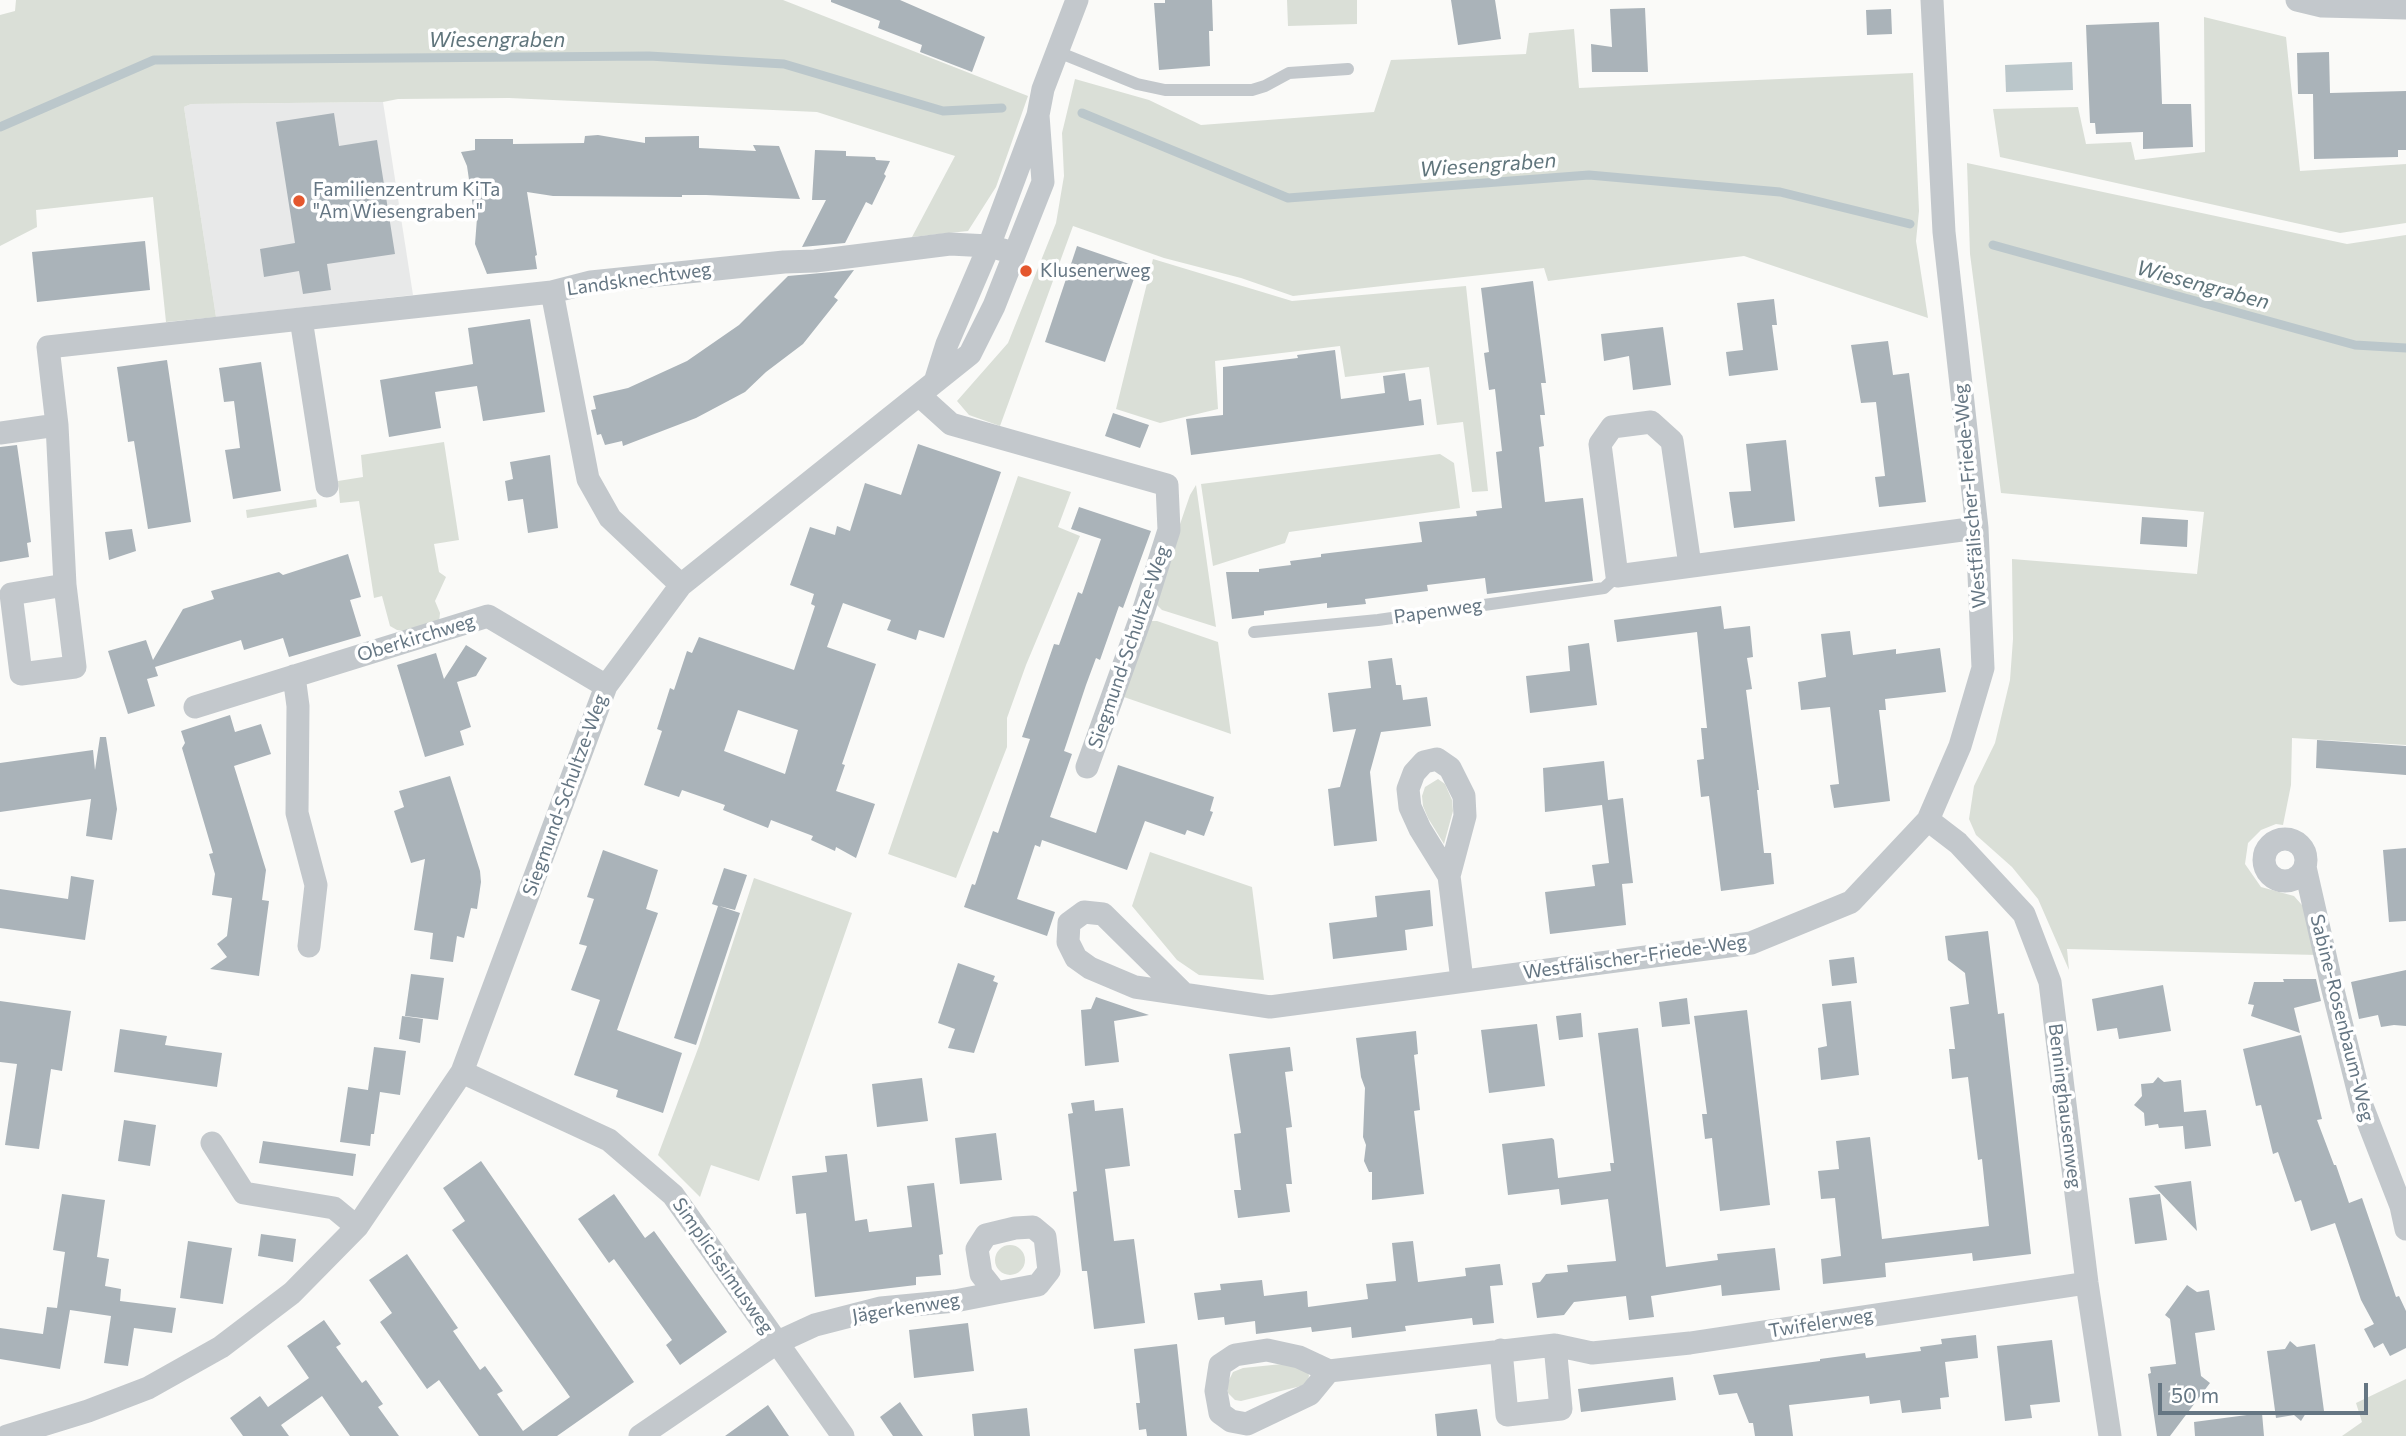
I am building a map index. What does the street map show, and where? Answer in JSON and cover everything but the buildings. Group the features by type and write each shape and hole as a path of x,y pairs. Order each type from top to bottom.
{"street":[{"name":"Siegmund-Schultze-Weg","path":"927,389 989,246 1077,0"},
{"name":"Westfälischer-Friede-Weg","path":"1184,994 1104,914 1084,912 1069,923 1068,942 1076,958 1090,968 1135,987 1270,1007 1751,943 1851,902 1928,820 1960,746 1983,668 1977,528 1944,232 1932,0"},
{"path":"2297,0 2322,6 2406,8"},
{"name":"Siegmund-Schultze-Weg","path":"7,1436 88,1411 148,1388 221,1348 292,1293 356,1227 462,1072 606,686 681,585 970,354 994,306 1043,182 1038,115"},
{"name":"Landsknechtweg","path":"681,585 610,518 588,479 552,292 590,282 815,261 950,244 989,246 1014,253"},
{"path":"65,585 57,425 48,347 552,292"},
{"path":"301,319 327,486"},
{"name":"Siegmund-Schultze-Weg","path":"927,389 951,424 1167,485 1169,530 1144,609 1087,767"},
{"path":"1617,576 1600,444 1612,427 1625,425 1651,422 1672,441 1690,565"},
{"path":"0,433 57,425"},
{"name":"Papenweg","path":"1617,576 1977,528"},
{"name":"Oberkirchweg","path":"195,707 488,616 606,686"},
{"path":"294,676 298,706 297,813 316,885 309,946"},
{"name":"Benninghausenweg","path":"1928,820 1958,843 2024,914 2050,982 2087,1283 2110,1436"},
{"name":"Sabine-Rosenbaum-Weg","path":"2305,867 2362,1107 2404,1205 2406,1229"},
{"path":"1449,876 1462,980"},
{"name":"Simplicissimusweg","path":"462,1072 609,1140 673,1195 843,1436"},
{"path":"212,1143 244,1193 334,1209 356,1227"},
{"name":"Twifelerweg","path":"1329,1371 1555,1345 1592,1353 1690,1343 2087,1283"},
{"name":"Jägerkenweg","path":"640,1436 778,1342 815,1325 881,1308 955,1301 996,1293"},
{"path":"1501,1350 1507,1415 1561,1409 1555,1345"},
{"path":"1267,1350 1299,1357 1329,1371 1311,1394 1247,1424 1231,1421 1220,1413 1216,1391 1220,1365 1235,1355 1267,1350"}],"lane":[{"path":"1058,52 1137,84 1165,90 1252,90 1289,73 1348,69"},
{"name":"Papenweg","path":"1254,632 1378,620 1604,588 1617,576"}],"shaded area":[{"path":"16,0 783,0 1028,96 996,187 968,231 912,237 955,156 817,112 509,98 191,104 184,107 216,317 166,322 153,197 36,210 37,227 0,246 0,15 15,11"},
{"path":"1287,0 1357,0 1357,24 1288,26"},
{"path":"2204,17 2286,37 2300,171 2406,164 2406,223 2340,233 2000,157 1993,109 2078,107 2086,144 2131,142 2135,160 2205,152"},
{"path":"1574,29 1579,88 1913,73 1919,211 1916,241 1928,318 1744,256 1548,281 1544,268 1293,296 1241,278 1164,258 1073,226 1000,426 969,415 957,401 1008,343 1056,223 1064,176 1062,133 1075,79 1149,100 1201,125 1374,112 1391,60 1526,54 1529,33"},
{"path":"2072,62 2073,90 2006,92 2005,65"},
{"name":"Familienzentrum KiTa \"Am Wiesengraben\"","path":"383,102 413,295 216,317 184,107 191,104"},
{"path":"1967,163 2347,244 2406,235 2406,745 2292,738 2291,785 2283,825 2276,824 2261,830 2248,843 2245,864 2261,887 2294,896 2309,913 2318,955 2067,949 2069,970 2038,899 2012,867 1976,835 1969,819 1974,786 1995,743 2010,680 2013,639 2012,559 2197,574 2204,512 2001,493 1970,254"},
{"path":"1153,259 1292,301 1466,286 1488,491 1472,492 1463,422 1437,425 1429,367 1345,377 1340,346 1215,361 1218,409 1160,423 1116,409"},
{"path":"444,442 459,540 434,544 439,572 446,577 435,601 440,613 439,623 411,632 397,630 390,626 382,596 374,598 359,501 340,503 338,481 363,477 361,455"},
{"path":"1440,454 1454,463 1460,508 1289,532 1285,543 1213,566 1201,484"},
{"path":"1018,476 1071,492 1058,527 1080,536 1026,665 1007,718 1007,747 956,878 888,854"},
{"path":"1196,485 1216,627 1162,610 1155,603 1190,495"},
{"path":"316,499 317,507 247,518 246,510"},
{"path":"1149,621 1157,621 1218,642 1231,734 1121,696"},
{"path":"1438,779 1445,784 1452,800 1453,811 1444,844 1428,818 1422,796 1425,787"},
{"path":"1150,852 1252,887 1264,980 1199,975 1177,960 1132,906"},
{"path":"754,878 852,913 759,1181 711,1165 700,1197 658,1155 699,1046"},
{"path":"1010,1245 1021,1249 1025,1260 1021,1271 1010,1275 999,1271 995,1260 999,1249"},
{"path":"1292,1363 1306,1369 1308,1382 1241,1401 1235,1400 1228,1393 1227,1384 1233,1372 1243,1368"},
{"path":"2406,1379 2406,1436 2342,1436 2362,1422 2356,1403"}],"waterway":[{"name":"Wiesengraben","path":"0,127 154,60 649,56 784,64 943,111 1002,108"},
{"name":"Wiesengraben","path":"1082,113 1288,198 1589,175 1780,192 1910,224"},
{"name":"Wiesengraben","path":"1993,245 2355,345 2406,348"}],"place":[{"name":"Familienzentrum KiTa \"Am Wiesengraben\"","path":"299,201"},
{"name":"Klusenerweg","path":"1026,271"}]}
